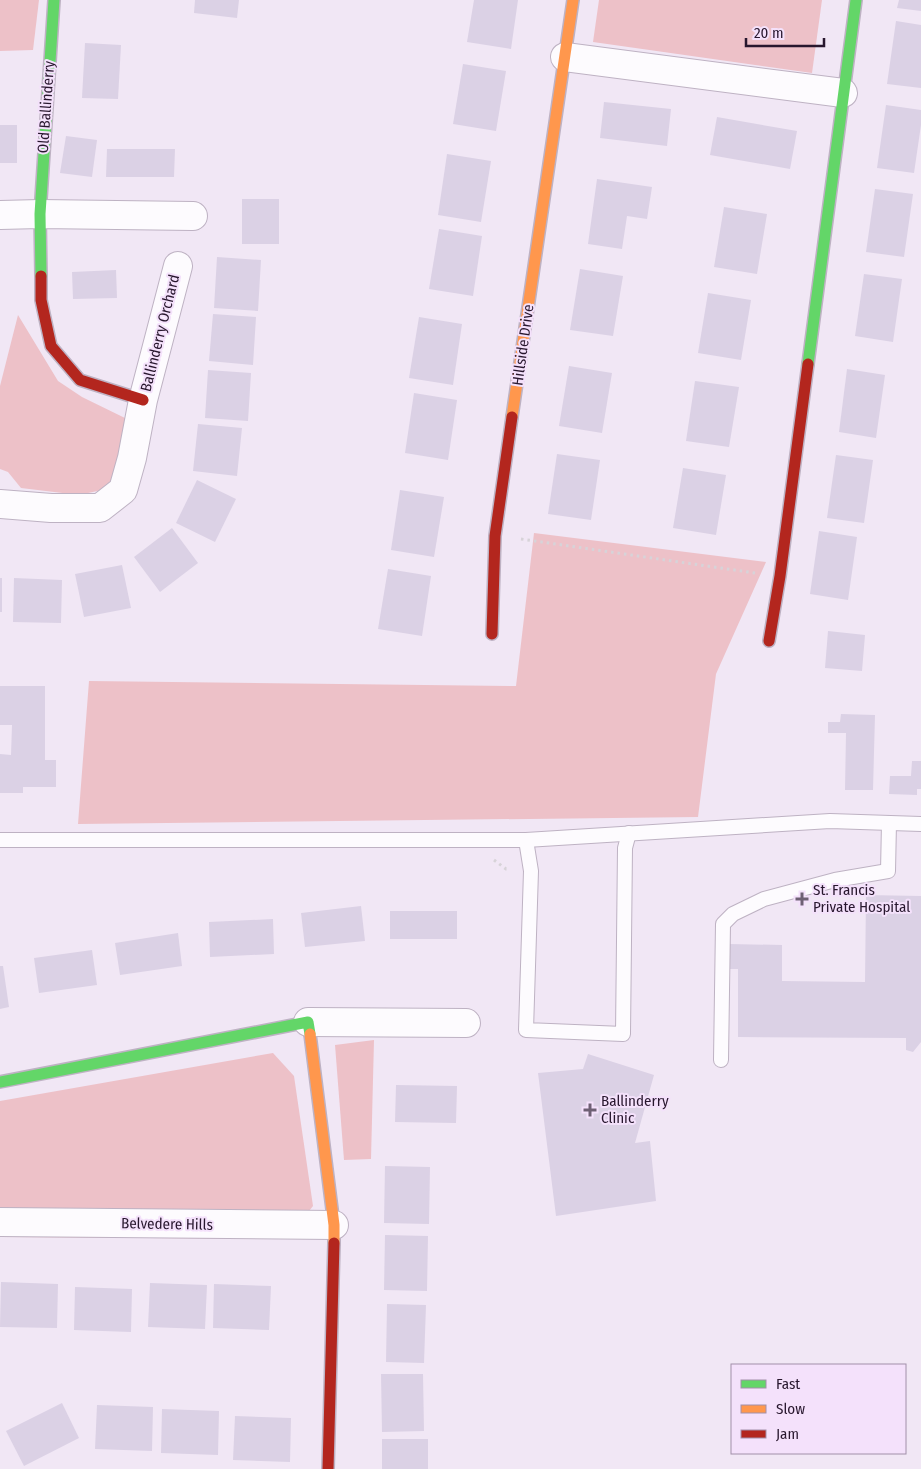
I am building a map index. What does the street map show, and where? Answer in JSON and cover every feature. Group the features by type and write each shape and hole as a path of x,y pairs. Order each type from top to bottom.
{"street":[{"name":"Old Ballinderry","path":"40,214 54,0"},
{"name":"Hillside Drive","path":"492,634 495,536 573,0"},
{"path":"769,641 780,576 856,0"},
{"path":"565,56 843,93"},
{"name":"Ballinderry Orchard","path":"40,214 40,300 51,346 80,380 143,400"},
{"path":"0,215 193,216"},
{"name":"Ballinderry Orchard","path":"0,504 51,508 100,508 123,490 132,458 143,400 178,266"},
{"path":"308,1022 334,1226 328,1469"},
{"path":"0,1082 308,1022 466,1023"},
{"name":"Belvedere Hills","path":"0,1222 334,1226"}],"lane":[{"path":"0,840 526,840 830,821 921,824"},
{"path":"721,1060 723,924 733,914 764,899 835,880 888,871 889,823"},
{"path":"526,840 531,871 526,1030 623,1034 625,848 629,833"}],"path":[{"path":"495,536 780,576"}],"shaded area":[{"path":"0,0 39,0 33,50 0,51"},
{"path":"599,0 822,0 812,73 593,42"},
{"path":"18,315 58,381 82,397 127,419 111,488 79,495 21,488 8,472 0,469 0,386"},
{"path":"534,533 766,562 716,674 698,817 78,824 89,681 516,686"},
{"path":"374,1040 371,1159 344,1160 335,1045"},
{"path":"273,1053 294,1076 313,1206 287,1239 0,1237 0,1101"}],"building":[{"path":"195,0 239,0 237,18 194,13"},
{"path":"474,0 518,0 511,49 467,42"},
{"path":"899,0 921,0 921,11 897,8"},
{"path":"896,21 921,25 921,88 887,84"},
{"path":"85,43 121,45 118,99 82,98"},
{"path":"463,64 506,71 496,131 453,124"},
{"path":"604,102 671,109 667,146 600,138"},
{"path":"886,105 921,110 921,125 914,173 877,168"},
{"path":"717,117 797,131 790,169 710,155"},
{"path":"0,125 17,125 17,163 0,163"},
{"path":"66,136 97,140 92,177 60,173"},
{"path":"107,149 175,149 174,177 106,177"},
{"path":"447,154 491,161 481,222 438,215"},
{"path":"597,179 652,187 647,219 627,216 622,249 588,244"},
{"path":"875,189 913,194 904,257 866,252"},
{"path":"242,199 279,199 279,244 242,244"},
{"path":"724,207 767,214 757,274 714,267"},
{"path":"439,229 482,236 473,296 429,289"},
{"path":"217,257 261,260 258,311 214,308"},
{"path":"580,269 623,276 613,336 570,330"},
{"path":"116,270 117,298 73,299 72,272"},
{"path":"864,274 902,279 893,342 855,336"},
{"path":"708,293 751,300 741,360 698,353"},
{"path":"213,314 256,317 253,365 209,361"},
{"path":"419,317 462,324 453,385 409,378"},
{"path":"569,366 612,373 602,433 559,426"},
{"path":"847,369 885,375 876,438 839,432"},
{"path":"208,370 251,373 248,421 205,418"},
{"path":"695,381 739,387 729,447 686,441"},
{"path":"414,393 457,400 448,460 405,453"},
{"path":"198,424 242,428 237,476 193,471"},
{"path":"557,454 600,460 591,520 548,514"},
{"path":"836,455 873,460 864,523 827,518"},
{"path":"683,468 726,475 716,535 673,528"},
{"path":"197,480 236,499 215,542 176,523"},
{"path":"400,490 444,497 434,557 391,550"},
{"path":"172,528 198,563 160,592 134,557"},
{"path":"819,531 857,537 848,600 810,594"},
{"path":"122,565 131,608 84,617 75,574"},
{"path":"388,569 431,576 422,636 378,629"},
{"path":"0,578 2,578 2,612 0,612"},
{"path":"14,578 62,580 61,623 13,622"},
{"path":"828,631 865,635 862,671 825,668"},
{"path":"0,686 45,686 45,760 56,760 56,787 23,787 23,793 0,793 0,754 11,755 12,725 0,725"},
{"path":"841,714 875,715 873,790 845,790 846,733 828,733 828,722 840,722"},
{"path":"912,761 921,761 921,789 917,789 917,795 889,794 890,776 911,776"},
{"path":"866,895 921,896 921,1042 913,1052 906,1050 906,1038 738,1037 738,969 729,969 729,944 782,945 782,981 865,982"},
{"path":"361,906 365,941 305,947 301,913"},
{"path":"390,911 457,911 457,939 390,939"},
{"path":"273,919 274,954 210,957 209,922"},
{"path":"178,933 182,966 120,975 115,943"},
{"path":"92,950 97,985 39,993 34,958"},
{"path":"0,966 3,966 9,1007 0,1009"},
{"path":"588,1054 654,1075 635,1143 650,1141 656,1201 556,1216 538,1073 583,1069"},
{"path":"396,1085 457,1086 456,1123 395,1122"},
{"path":"385,1166 430,1167 429,1224 384,1223"},
{"path":"385,1235 428,1236 427,1291 384,1290"},
{"path":"1,1282 58,1284 57,1328 0,1327"},
{"path":"150,1283 207,1285 205,1329 148,1327"},
{"path":"214,1284 271,1286 269,1330 213,1328"},
{"path":"75,1287 132,1289 131,1332 74,1330"},
{"path":"387,1304 426,1305 424,1363 386,1362"},
{"path":"381,1374 423,1374 424,1431 382,1432"},
{"path":"62,1403 79,1438 24,1466 6,1431"},
{"path":"97,1405 153,1407 152,1451 95,1449"},
{"path":"162,1409 219,1411 218,1455 161,1453"},
{"path":"235,1416 291,1418 290,1462 233,1460"},
{"path":"382,1439 428,1439 428,1469 382,1469"}],"traffic: fast":[{"path":"41,276 40,214 54,0"},
{"path":"808,364 856,0"},
{"path":"0,1082 308,1022 310,1034"}],"traffic: slow":[{"path":"512,417 573,0"},
{"path":"310,1034 334,1225 334,1243"}],"traffic: jam":[{"path":"41,276 41,300 51,346 80,380 143,400"},
{"path":"769,641 780,576 808,364"},
{"path":"492,634 495,536 512,417"},
{"path":"328,1469 334,1243"}],"place":[{"name":"St. Francis Private Hospital","path":"802,899"},
{"name":"Ballinderry Clinic","path":"590,1110"}]}
